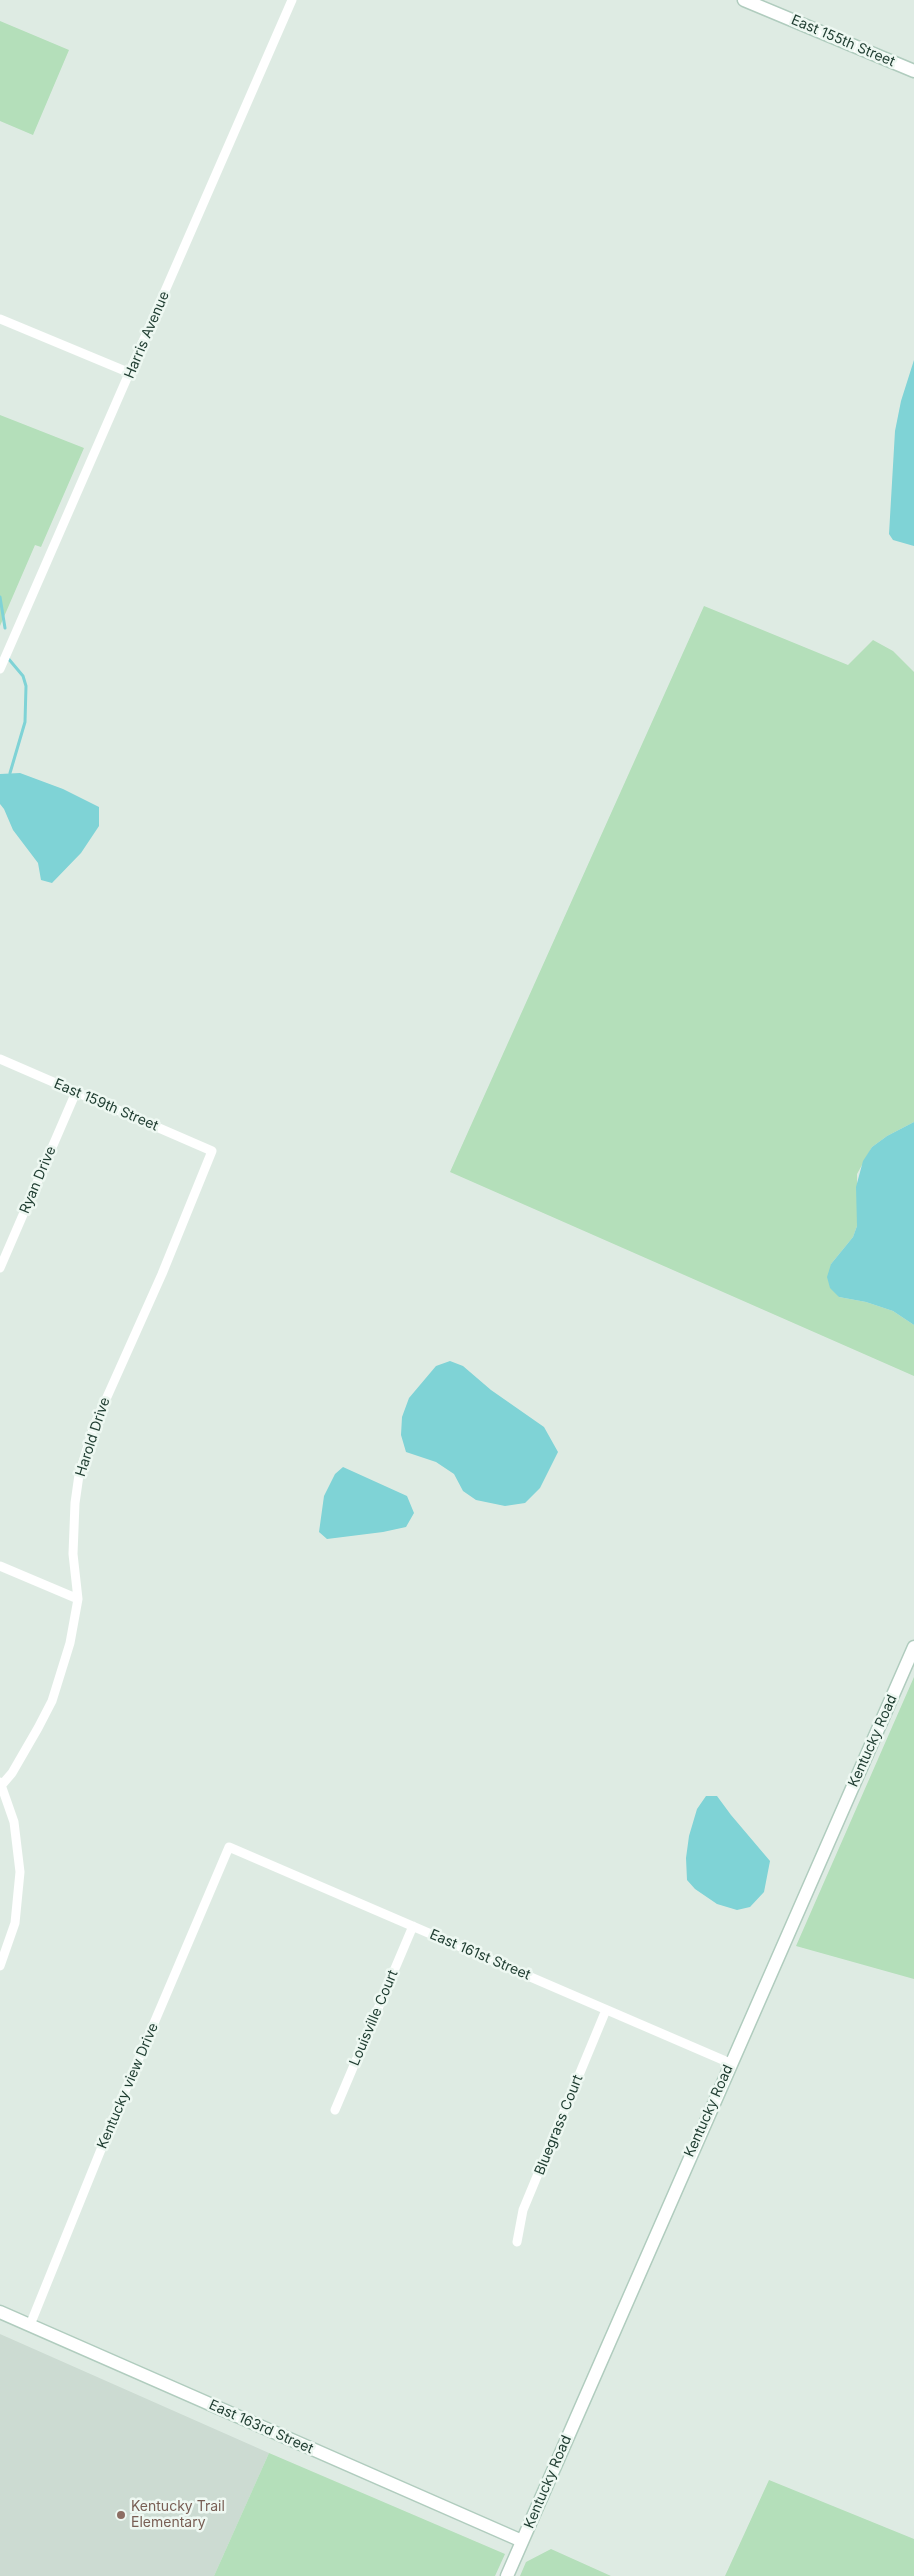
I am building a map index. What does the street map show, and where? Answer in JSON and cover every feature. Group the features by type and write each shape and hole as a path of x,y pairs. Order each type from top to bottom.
{"street":[{"name":"Harris Avenue","path":"0,668 292,0"},
{"name":"East 155th Street","path":"744,0 914,71"},
{"path":"0,319 130,373"},
{"name":"East 159th Street","path":"0,1059 212,1151"},
{"name":"Ryan Drive","path":"0,1268 76,1092"},
{"name":"Harold Drive","path":"1,1785 34,1736 52,1701 70,1643 78,1599 73,1532 75,1503 85,1453 94,1426 162,1274 212,1151"},
{"path":"0,1566 78,1599"},
{"name":"Kentucky Road","path":"507,2576 730,2063 914,1648"},
{"path":"0,1966 15,1923 20,1872 14,1822 1,1785"},
{"name":"East 161st Street","path":"229,1847 730,2063"},
{"name":"Kentucky view Drive","path":"30,2325 117,2110 229,1847"},
{"name":"Louisville Court","path":"335,2110 413,1926"},
{"name":"Bluegrass Court","path":"517,2242 523,2210 606,2010"},
{"name":"East 163rd Street","path":"0,2312 522,2541"}],"shaded area":[{"name":"Kentucky Trail Elementary","path":"0,2334 269,2453 214,2576 0,2576"}],"green space":[{"path":"0,21 69,50 33,135 0,121"},
{"path":"0,415 84,448 41,547 35,545 0,626"},
{"path":"704,606 848,665 873,640 893,651 914,672 914,1122 887,1136 872,1147 857,1174 857,1226 853,1237 831,1264 839,1297 866,1302 893,1311 914,1325 914,1376 450,1172"},
{"path":"914,1677 914,1979 796,1946"},
{"path":"269,2453 505,2554 495,2576 214,2576"},
{"path":"769,2480 914,2539 914,2576 725,2576"},
{"path":"551,2549 611,2576 520,2576 526,2562"}],"water":[{"path":"914,360 914,546 893,540 889,534 895,431 901,401"},
{"path":"20,773 63,789 99,807 99,826 81,853 52,883 41,880 38,863 13,830 0,804 0,774"},
{"path":"914,1122 914,1325 893,1311 866,1302 839,1297 830,1288 827,1277 831,1264 853,1237 857,1226 856,1187 863,1161 872,1147 887,1136"},
{"path":"450,1361 463,1366 491,1390 544,1427 558,1452 540,1488 525,1503 505,1506 476,1500 463,1491 454,1474 436,1462 406,1452 401,1435 402,1417 409,1398 436,1366"},
{"path":"343,1467 407,1496 414,1513 406,1527 327,1539 319,1532 324,1496 335,1474"},
{"path":"706,1796 717,1796 770,1861 764,1892 750,1907 737,1910 717,1904 695,1889 687,1880 686,1858 689,1836 697,1809"}],"waterway":[{"path":"0,597 5,628"},
{"path":"7,657 23,676 26,686 25,722 10,773"}],"place":[{"name":"Kentucky Trail Elementary","path":"121,2515"}]}
